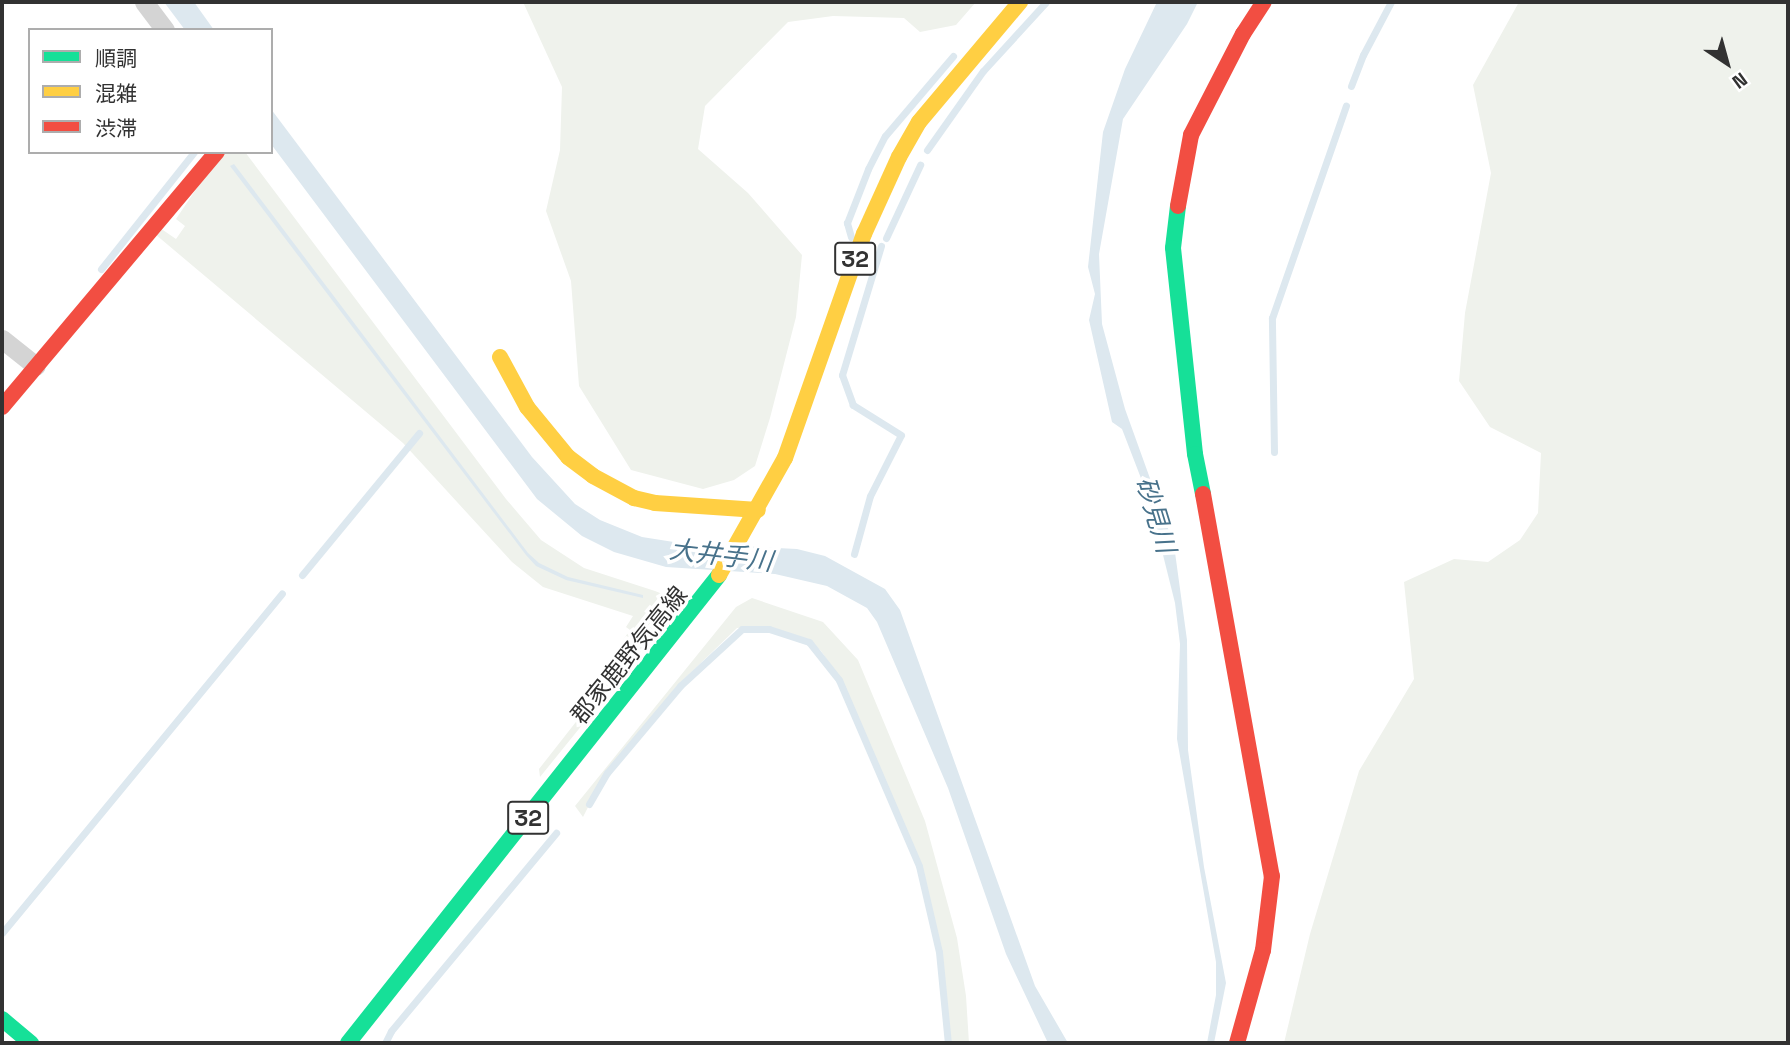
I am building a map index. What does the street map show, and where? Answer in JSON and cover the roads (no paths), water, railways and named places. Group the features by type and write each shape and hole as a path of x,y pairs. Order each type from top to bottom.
{"street":[{"path":"144,2 164,28"},
{"name":"郡家鹿野気高線","path":"348,1043 715,583 785,458 864,234 899,157 919,122 1020,2"},
{"path":"1237,1043 1263,950 1272,876 1227,614 1195,454 1173,248 1182,173 1191,135 1239,42 1264,2"},
{"path":"2,407 215,154"},
{"path":"2,339 36,366"},
{"path":"500,357 527,407 568,457 593,476 634,498 654,503 758,510"},
{"path":"2,1019 30,1043"}],"water":[{"path":"164,2 194,2 213,28 184,28"},
{"name":"砂見川","path":"1157,2 1198,2 1187,24 1123,119 1099,254 1102,324 1125,409 1174,545 1187,640 1188,750 1204,867 1226,983 1214,1043 1207,1043 1216,995 1216,962 1177,739 1180,644 1175,603 1149,499 1122,429 1112,422 1089,320 1095,294 1088,267 1103,132 1125,69"},
{"name":"大井手川","path":"273,112 532,457 575,504 600,520 642,537 680,543 797,549 825,556 885,589 900,610 1035,986 1068,1043 1048,1043 1006,954 948,788 877,622 867,608 827,586 775,574 666,567 614,552 582,536 537,499 273,147"},
{"path":"234,164 528,553 539,563 568,577 643,595 643,598 566,580 536,566 230,166"}],"waterway":[{"path":"927,150 983,71 1046,2"},
{"path":"1351,86 1363,55 1391,2"},
{"path":"851,237 847,223 868,169 885,136 953,56"},
{"path":"1274,452 1272,318 1346,105"},
{"path":"101,269 192,154"},
{"path":"886,238 920,165"},
{"path":"854,554 870,496 901,435 853,405 842,375 881,246"},
{"path":"302,575 419,433"},
{"path":"2,933 282,593"},
{"path":"589,804 607,773 680,686 742,629 769,629 809,642 839,680 919,866 939,952 948,1043"},
{"path":"385,1043 391,1031 556,833"}]}
